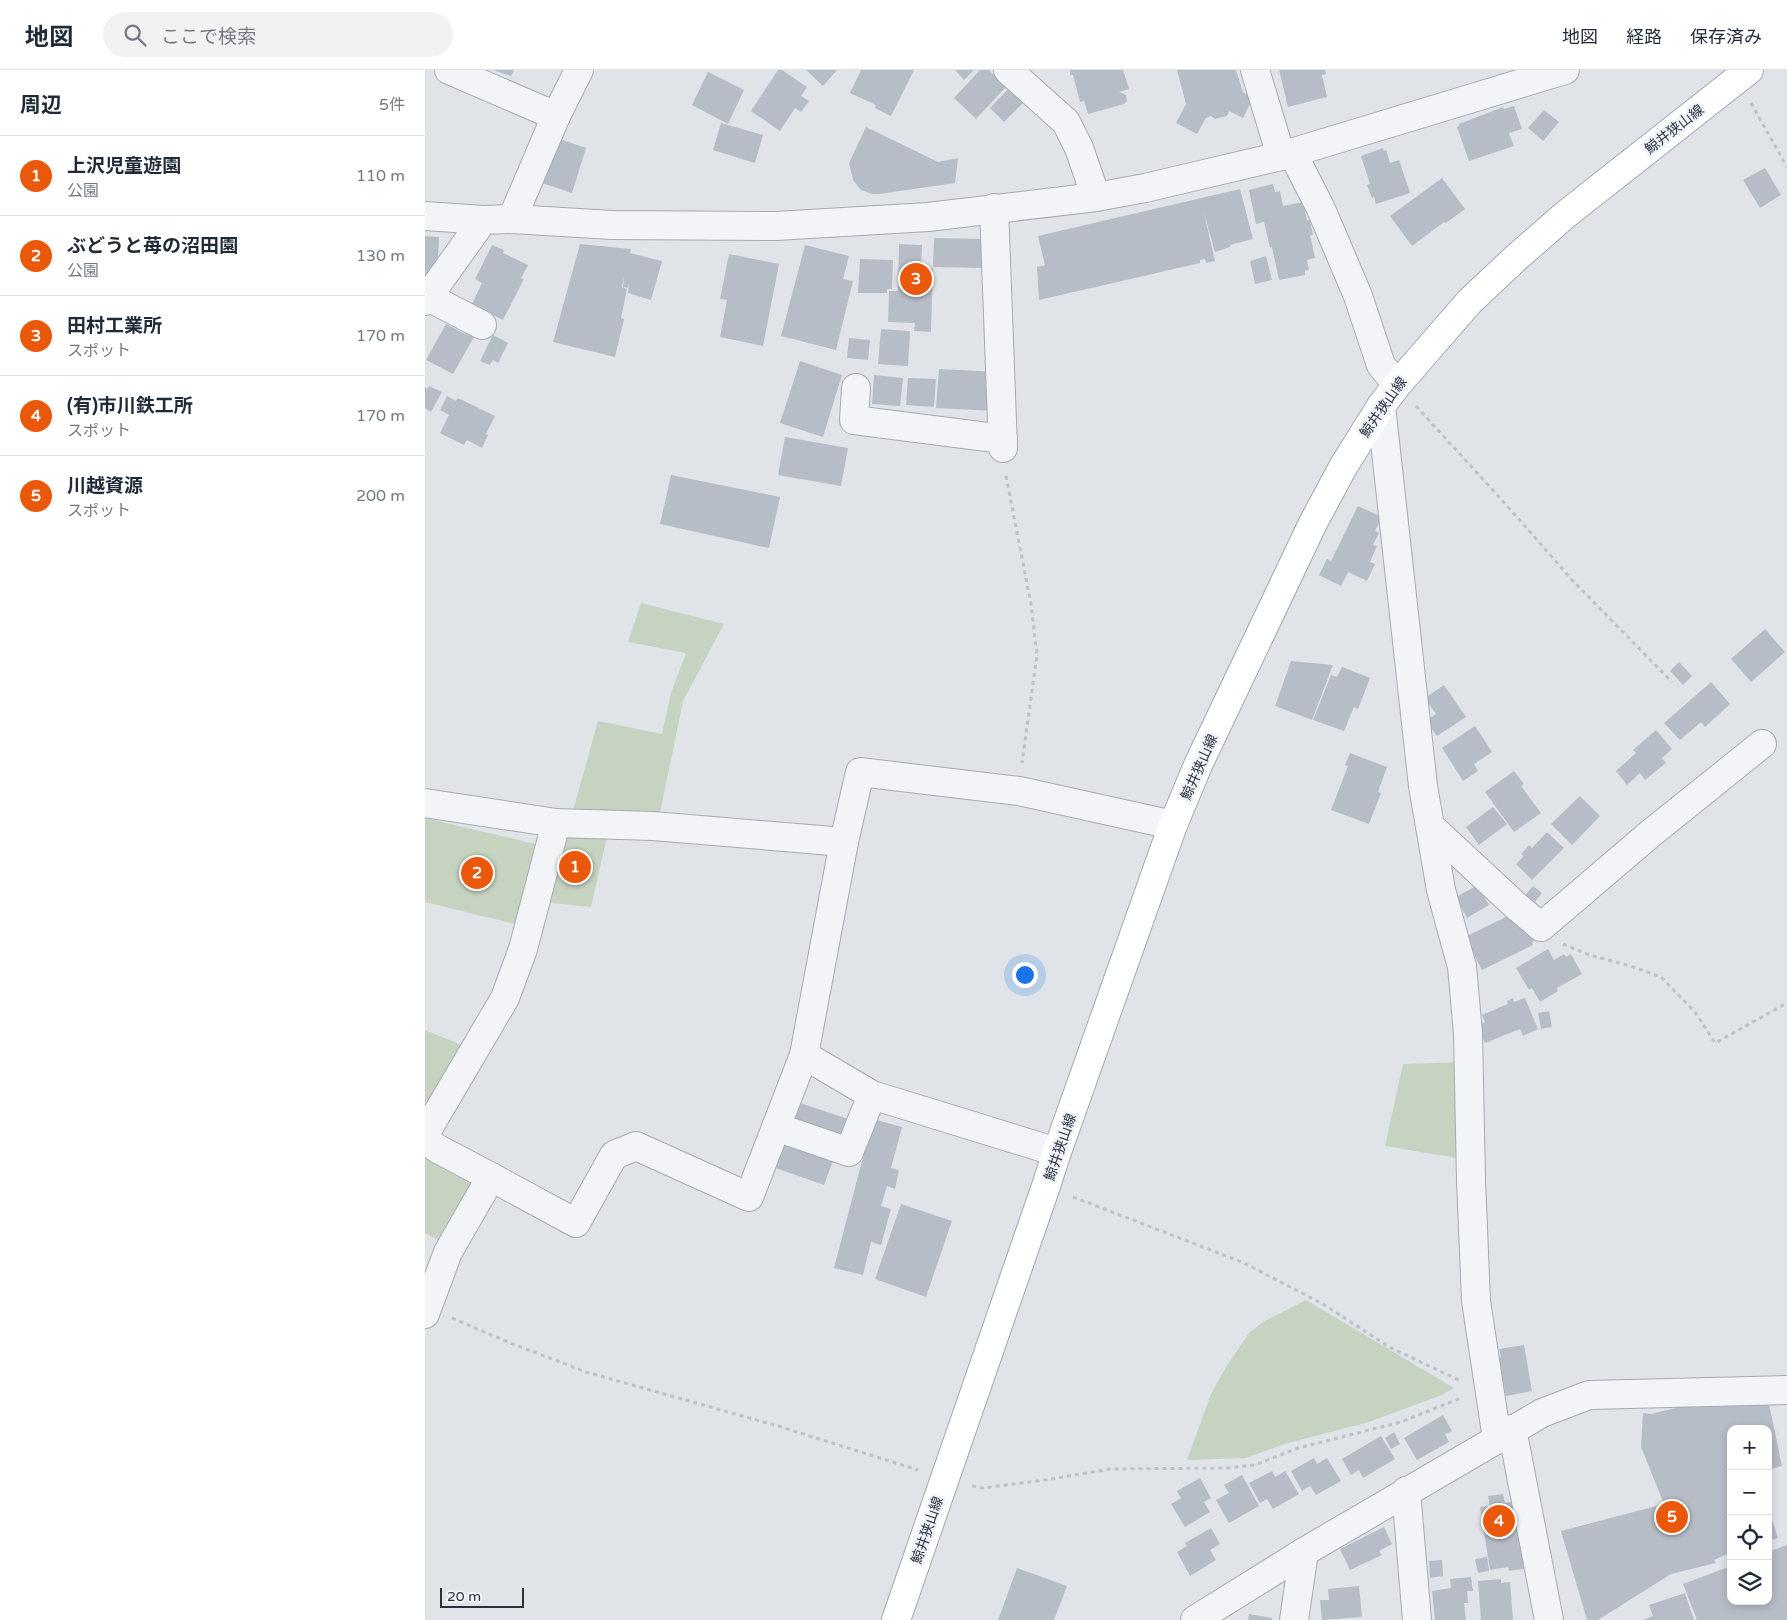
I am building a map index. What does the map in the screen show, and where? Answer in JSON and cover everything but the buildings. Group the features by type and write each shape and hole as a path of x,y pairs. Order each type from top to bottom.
{"main road":[{"name":"鯨井狭山線","path":"896,1620 1057,1152 1173,825 1199,765 1313,523 1343,467 1389,395 1470,301 1565,215 1741,73"}],"street":[{"path":"449,70 556,116"},
{"path":"512,219 556,116 579,70"},
{"path":"1008,70 1067,122 1079,148 1096,197"},
{"path":"1255,70 1287,154 1321,208 1358,296 1389,395 1423,786 1441,890 1462,967 1468,1034 1476,1301 1486,1372 1485,1391 1505,1434 1549,1620"},
{"path":"425,216 483,220 512,219 612,226 776,226 928,217 1096,197 1145,188 1287,154 1565,70"},
{"path":"856,388 854,420 1003,443 994,208"},
{"path":"481,325 426,299 483,220"},
{"path":"1430,826 1541,927 1650,834 1762,744"},
{"path":"425,1140 438,1149 576,1223 614,1155 636,1146 749,1197 804,1055 844,842 860,772 1019,791 1173,825"},
{"path":"425,803 556,823 653,826 844,842"},
{"path":"425,1134 505,998 523,949 556,823"},
{"path":"804,1055 872,1095 1057,1152"},
{"path":"776,1126 849,1152 872,1095"},
{"path":"427,1311 448,1252 491,1177"},
{"path":"1195,1620 1304,1552 1505,1434 1543,1413 1589,1395 1787,1390"},
{"path":"1406,1491 1417,1620"},
{"path":"1294,1620 1304,1552"}],"path":[{"path":"1741,73 1787,167"},
{"path":"1389,395 1501,499 1567,574 1672,682"},
{"path":"1003,443 1013,518 1031,604 1037,655 1019,791"},
{"path":"1541,927 1558,942 1587,954 1661,977 1695,1012 1715,1044 1787,1003"},
{"path":"1046,1186 1242,1262 1323,1304 1391,1348 1485,1391"},
{"path":"427,1311 587,1372 787,1428 944,1479 983,1488 1110,1469 1227,1468 1255,1464 1298,1448 1401,1422 1485,1391"}],"green space":[{"path":"641,603 724,624 683,701 659,818 573,811 598,721 662,734 671,693 686,653 628,642"},
{"path":"425,818 535,844 515,924 425,902"},
{"path":"608,832 591,907 542,902 560,833"},
{"path":"425,1030 464,1046 425,1120"},
{"path":"1462,1062 1463,1159 1385,1146 1403,1064"},
{"path":"425,1149 478,1178 442,1242 425,1233"},
{"path":"1306,1300 1454,1388 1442,1395 1366,1423 1284,1444 1246,1458 1187,1460 1211,1394 1226,1367 1249,1333 1263,1322"}],"place":[{"name":"田村工業所","path":"916,279"},
{"name":"上沢児童遊園","path":"575,867"},
{"name":"ぶどうと苺の沼田園","path":"477,873"},
{"name":"川越資源","path":"1672,1517"},
{"name":"(有)市川鉄工所","path":"1499,1521"}]}
